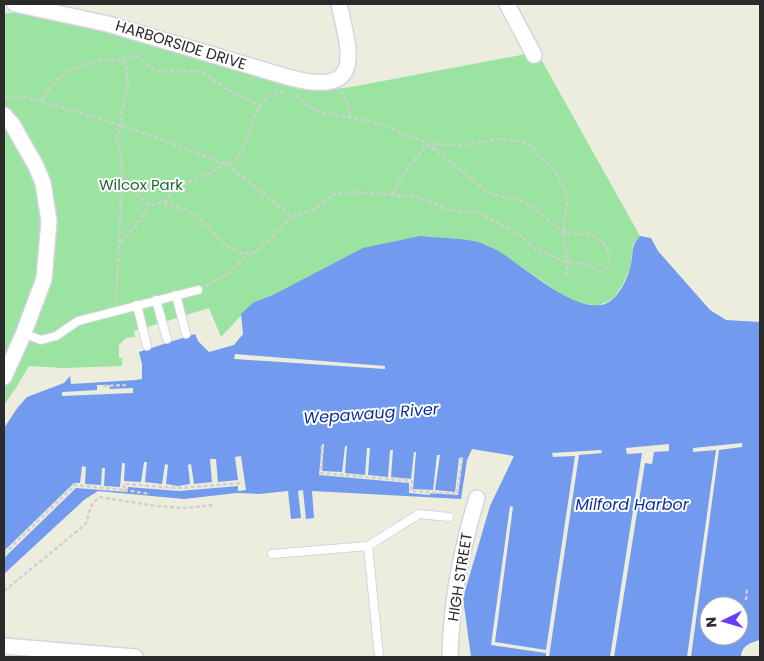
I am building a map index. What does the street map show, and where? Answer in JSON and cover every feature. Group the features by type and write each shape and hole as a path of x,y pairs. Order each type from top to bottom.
{"street":[{"name":"HARBORSIDE DRIVE","path":"15,4 108,24 302,81 322,82 341,76"},
{"path":"339,4 348,54 348,68 341,76"},
{"path":"506,4 534,56"},
{"path":"4,115 24,143 43,183 49,221 44,280 23,335 4,377"},
{"name":"HIGH STREET","path":"450,657 455,594 466,532 476,498"},
{"path":"4,646 135,657"}],"lane":[{"path":"33,337 41,340 56,336 78,321 198,290"},
{"path":"176,295 186,334"},
{"path":"156,300 167,339"},
{"path":"137,305 148,346"},
{"path":"272,554 368,546 419,514 449,517"},
{"path":"368,546 379,657"}],"path":[{"path":"41,101 47,89 57,78 72,70 101,60 122,60 138,56 152,68 162,71 200,71 225,88 260,106"},
{"path":"116,310 122,164 116,135 120,132 122,111 128,87 126,66 122,60"},
{"path":"341,76 342,93 350,107 350,117"},
{"path":"120,242 135,227 150,206 164,202 177,188 228,165 239,157 260,106 271,94 278,91 292,92 316,111 378,123 428,144 489,193 520,200 533,207 563,232 569,234 588,234 596,237 604,243 610,257 607,268 600,272 587,264 568,263 534,248 520,235 479,214 450,210 418,197 355,192 336,193 314,209 292,217 256,252 249,254 238,252 225,244 191,213 164,202"},
{"path":"4,98 19,96 41,101 160,139 228,165 292,217"},
{"path":"428,144 463,145 488,139 498,139 518,141 532,146 541,158 555,171 563,186 567,202 563,232 568,263 565,279"},
{"path":"393,194 396,186 428,144"},
{"path":"122,183 150,206"},
{"path":"198,290 229,273 249,254"},
{"path":"102,386 126,385"},
{"path":"322,446 321,473 412,481 411,491 458,494 462,457"},
{"path":"124,490 124,484 179,488 242,483"},
{"path":"4,554 75,485 150,494"},
{"path":"4,591 81,528 86,523 91,506 99,497 156,506 184,508 214,505"},
{"path":"746,596 747,590"}],"green space":[{"name":"Wilcox Park","path":"4,13 21,13 122,36 278,83 308,90 351,87 537,52 640,236 633,245 631,266 623,284 613,299 597,306 578,302 561,294 495,249 478,242 273,295 254,302 221,337 209,308 134,331 135,337 126,338 119,345 119,358 122,358 122,366 63,368 29,366 4,405"}],"water":[{"name":"Milford Harbor","path":"420,236 460,239 481,243 495,249 536,278 571,299 587,304 602,305 614,298 622,287 629,273 634,246 637,240 640,236 651,238 658,251 710,310 726,320 760,322 760,640 749,645 749,596 699,596 699,646 747,646 741,657 471,657 463,598 490,506 514,456 472,449 467,460 461,499 312,491 314,518 306,519 303,490 298,491 301,518 291,519 288,491 259,494 237,493 184,499 98,491 84,500 4,574 4,428 27,397 64,383 70,376 71,384 142,379 142,364 139,352 195,334 198,341 209,352 234,345 243,334 241,314 254,302 273,295 363,248"}],"pier":[{"path":"235,354 385,366 385,369 234,359"},
{"path":"97,385 109,385 110,389 133,388 133,393 62,396 62,392 97,390"},
{"path":"742,443 742,447 719,450 691,657 687,657 716,450 693,452 693,448"},
{"path":"322,444 324,444 322,471 342,472 345,446 347,446 345,473 365,475 367,448 370,448 368,475 388,477 390,450 393,450 391,477 411,479 414,452 416,452 413,489 433,490 437,455 440,455 435,490 455,492 459,458 463,458 458,495 409,493 409,483 319,475"},
{"path":"669,444 669,451 654,452 652,464 645,463 614,657 610,657 642,453 627,454 626,448"},
{"path":"601,450 602,453 579,455 549,657 546,657 546,653 491,645 510,506 513,507 495,642 546,650 575,456 553,457 552,453"},
{"path":"241,456 246,490 238,491 238,486 179,491 128,487 127,492 76,488 4,558 4,551 74,483 80,483 82,466 86,467 85,484 101,485 102,468 105,468 104,486 120,487 122,463 125,463 124,481 141,482 144,462 147,462 145,482 162,484 165,464 168,465 166,484 178,486 190,484 188,465 191,464 194,484 212,482 210,459 216,459 218,482 238,480 235,457"}],"water label":[{"name":"Wepawaug River","path":"371,413"}]}
